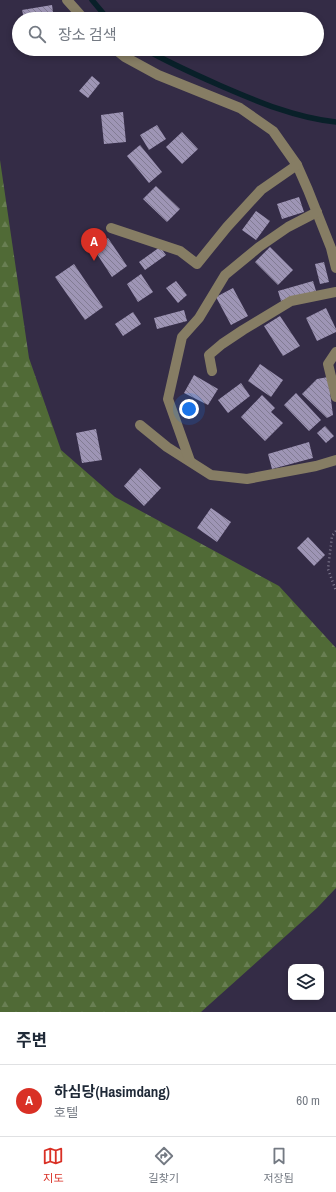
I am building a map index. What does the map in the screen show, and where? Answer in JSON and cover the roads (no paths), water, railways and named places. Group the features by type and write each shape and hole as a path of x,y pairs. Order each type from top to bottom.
{"street":[{"path":"67,0 78,12"},
{"path":"124,56 158,75 240,108 273,131 297,165 331,248 336,268"},
{"path":"111,228 180,251 197,264 227,227 261,190 297,165"},
{"path":"190,462 168,399 182,337 199,318 225,275 259,247 288,227 317,212"},
{"path":"212,371 209,355 243,330 291,301 336,292"},
{"path":"336,352 328,364 336,397"},
{"path":"140,425 166,447 211,475 247,479 316,466 336,460"}],"waterway":[{"path":"92,0 102,12"},
{"path":"158,56 261,103 306,117 336,122"}],"place":[{"name":"하심당(Hasimdang)","path":"94,261"}]}
